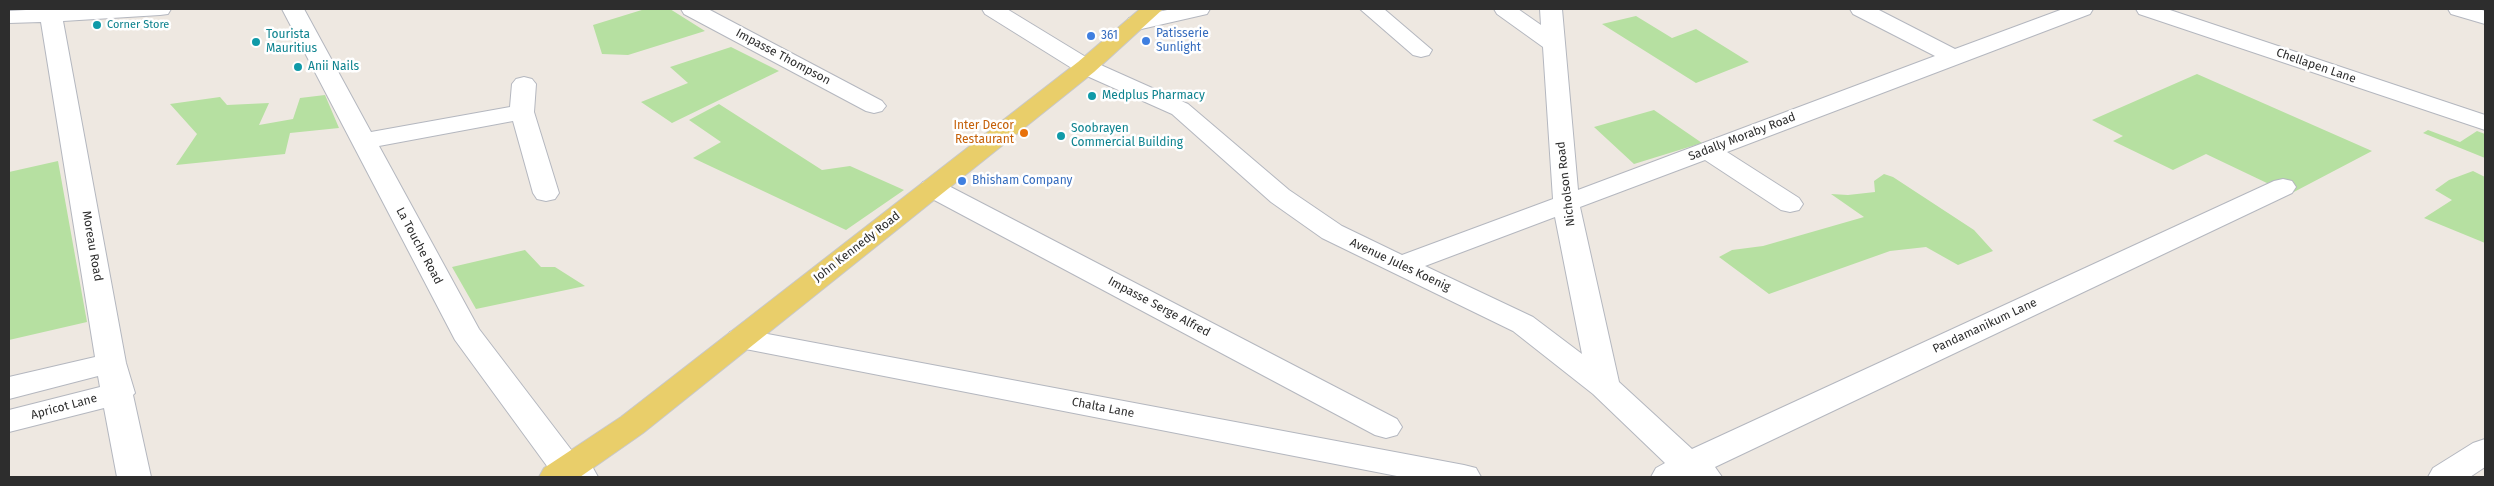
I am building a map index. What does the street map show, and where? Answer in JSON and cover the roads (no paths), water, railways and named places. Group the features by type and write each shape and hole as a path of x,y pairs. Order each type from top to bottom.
{"main road":[{"name":"John Kennedy Road","path":"568,474 1086,67 1144,16"}],"street":[{"path":"9,17 160,9"},
{"name":"La Touche Road","path":"293,9 466,333 568,474"},
{"name":"Impasse Thompson","path":"692,9 874,106"},
{"name":"Avenue Jules Koenig","path":"993,9 1086,67 1180,109 1280,196 1332,232 1523,324 1604,386 1687,473"},
{"path":"1144,16 1199,9"},
{"path":"1371,9 1421,50"},
{"path":"1505,9 1553,44"},
{"name":"Nicholson Road","path":"1551,9 1566,203 1604,386"},
{"path":"1861,9 1954,57"},
{"path":"1902,9 1978,48"},
{"name":"Chellapen Lane","path":"2146,9 2485,123"},
{"path":"2459,9 2485,18"},
{"name":"Sadally Moraby Road","path":"1402,265 1978,48 2067,11"},
{"name":"Moreau Road","path":"51,15 111,363 119,393 134,477"},
{"path":"524,84 522,112 546,193"},
{"path":"365,141 522,112"},
{"path":"1707,150 1790,204"},
{"name":"Pandamanikum Lane","path":"1687,473 2283,187"},
{"name":"Impasse Serge Alfred","path":"932,188 1386,427"},
{"name":"Chalta Lane","path":"741,339 1464,477"},
{"path":"9,388 111,363"},
{"name":"Apricot Lane","path":"9,421 119,393"},
{"path":"2445,477 2485,451"}],"place":[{"name":"Corner Store","path":"97,25"},
{"name":"361","path":"1091,36"},
{"name":"Patisserie Sunlight","path":"1146,41"},
{"name":"Tourista Mauritius","path":"256,42"},
{"name":"Anii Nails","path":"298,67"},
{"name":"Medplus Pharmacy","path":"1092,96"},
{"name":"Inter Decor Restaurant","path":"1024,133"},
{"name":"Soobrayen Commercial Building","path":"1061,136"},
{"name":"Bhisham Company","path":"962,181"}]}
